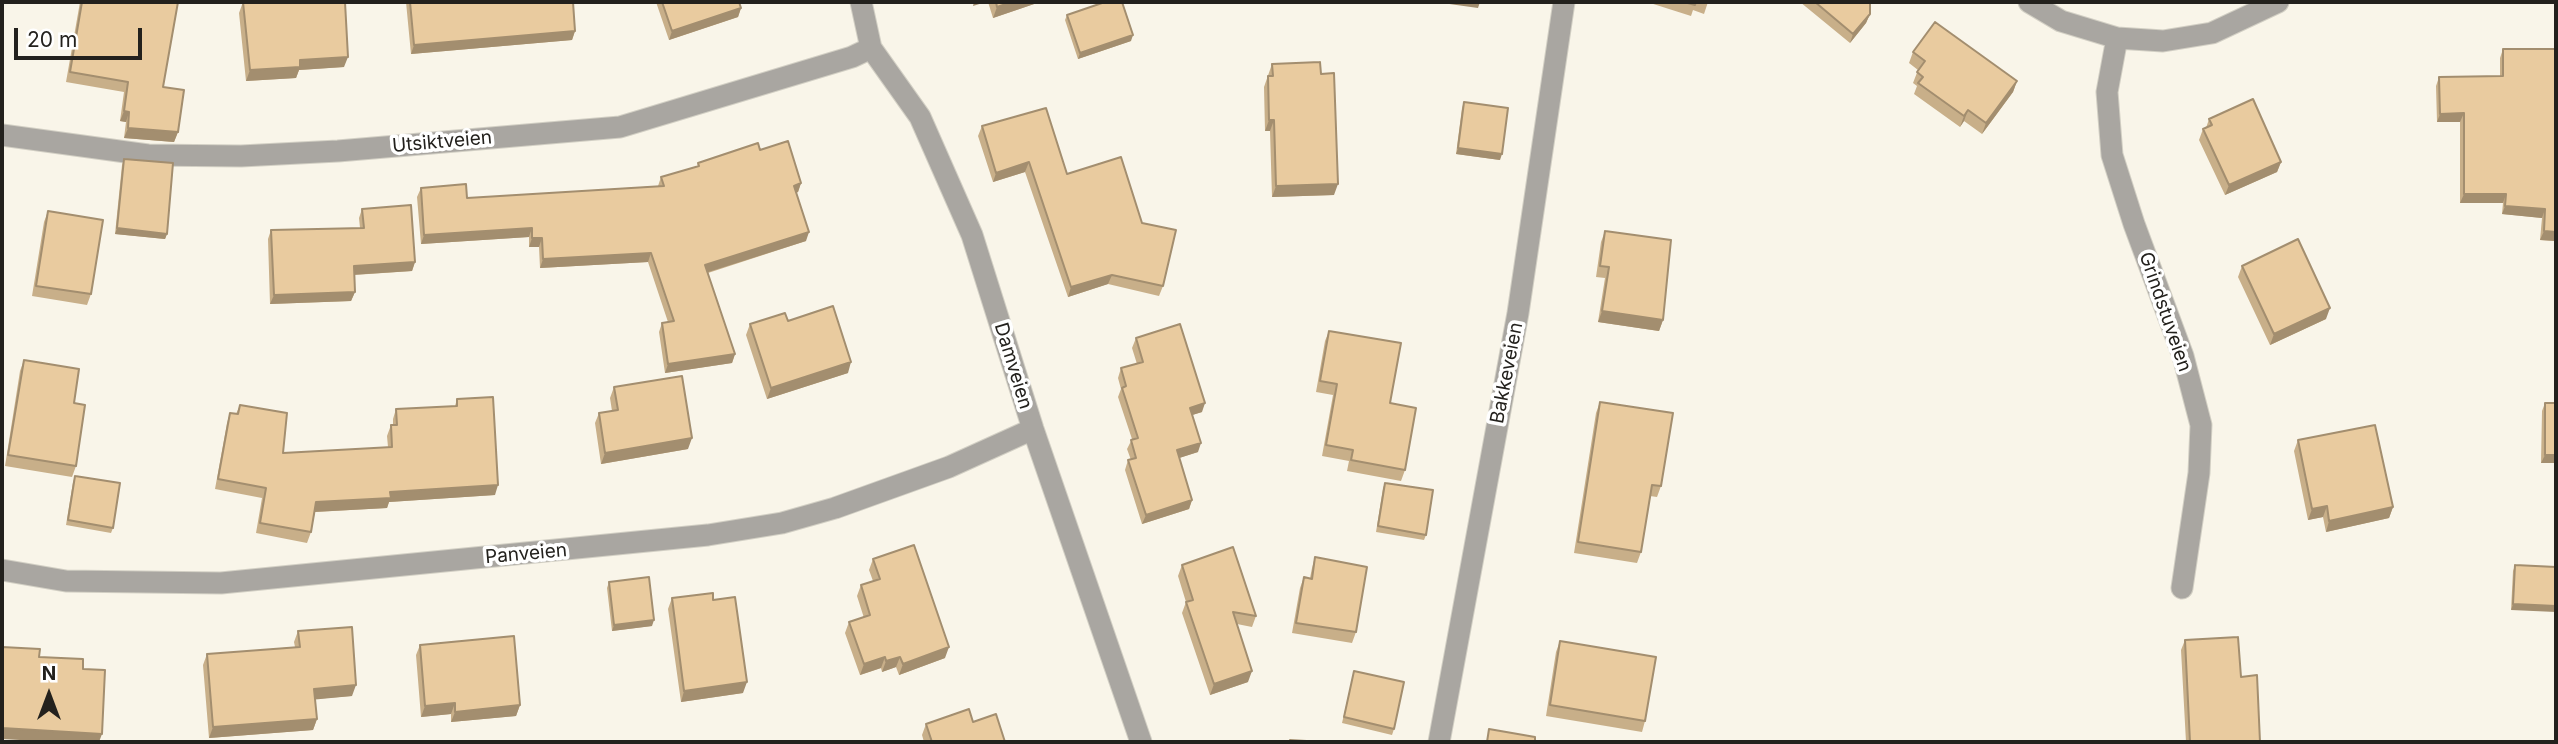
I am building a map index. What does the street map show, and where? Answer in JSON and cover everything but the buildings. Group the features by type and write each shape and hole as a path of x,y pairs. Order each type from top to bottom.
{"street":[{"name":"Damveien","path":"861,2 871,47 920,117 972,235 1034,429 1141,742"},
{"name":"Bakkeveien","path":"1439,742 1518,313 1564,2"},
{"path":"2028,2 2061,21 2117,38 2163,41 2212,33 2278,2"},
{"name":"Grindstuveien","path":"2117,38 2107,92 2112,155 2183,356 2201,425 2199,473 2182,588"},
{"name":"Utsiktveien","path":"2,135 149,155 241,156 338,151 620,127 852,57 871,47"},
{"name":"Panveien","path":"2,570 66,581 221,583 708,536 782,523 835,508 949,467 1034,429"}]}
